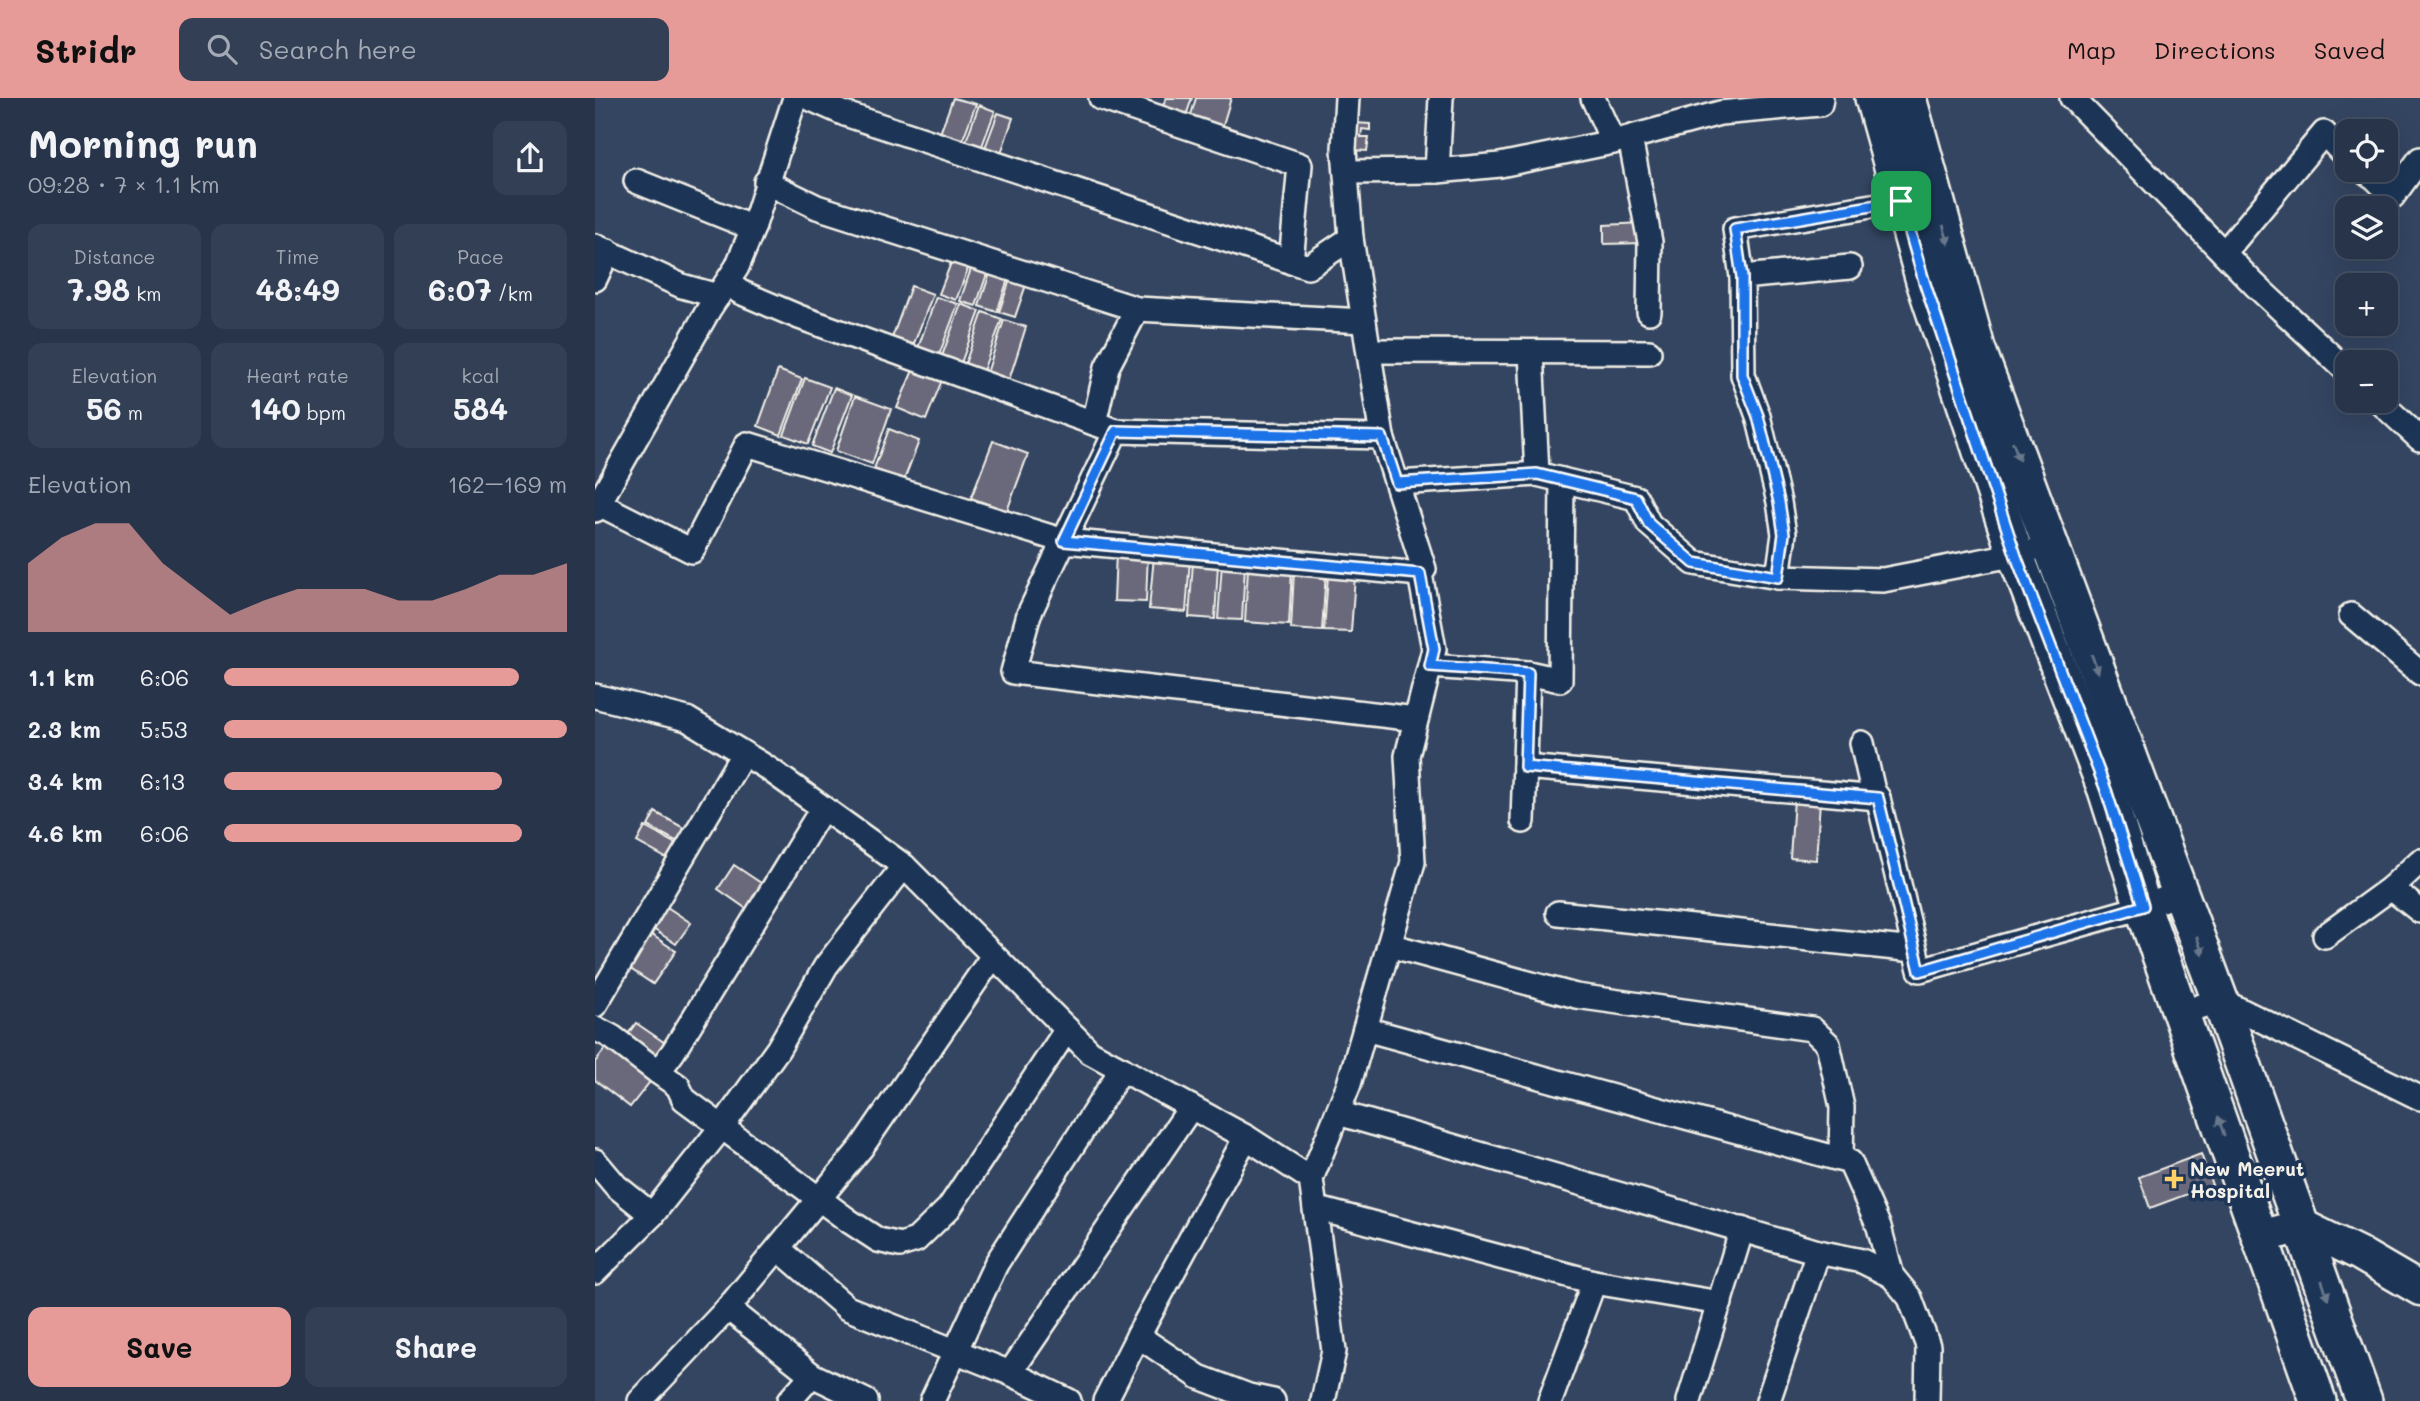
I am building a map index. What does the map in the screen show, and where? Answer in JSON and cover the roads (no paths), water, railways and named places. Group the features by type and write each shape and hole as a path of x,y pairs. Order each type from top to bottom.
{"main road":[{"path":"1873,98 1977,348 2220,1000 2364,1401"},
{"path":"1908,98 1908,181 1924,281 2016,556 2106,790 2143,906 2318,1401"}],"street":[{"path":"795,98 753,228 723,290 596,505 692,551 747,444 1064,541 1420,574"},
{"path":"809,98 845,114 1308,267 1352,238"},
{"path":"1101,98 1300,164 1291,262"},
{"path":"1323,1401 1334,1351 1311,1180 1349,1084 1413,862 1407,756 1434,649 1420,574 1424,569 1382,437 1352,238 1344,149 1347,98"},
{"path":"1437,171 1441,98"},
{"path":"1593,98 1622,140 1650,242 1649,312"},
{"path":"1346,172 1437,171 1500,164 1622,140 1719,105 1820,104 1821,98"},
{"path":"2077,100 2224,253 2335,359"},
{"path":"2224,253 2324,133 2335,145"},
{"path":"2379,182 2393,196 2420,159"},
{"path":"636,181 753,228"},
{"path":"1778,577 1784,534 1758,416 1742,375 1742,277 1735,229 1908,181"},
{"path":"766,182 817,207 1137,309 1364,321"},
{"path":"595,279 602,248 682,286 740,292 799,317 1116,431 1382,437"},
{"path":"1742,277 1850,267"},
{"path":"1094,423 1107,367 1137,309"},
{"path":"1369,351 1649,352"},
{"path":"1531,352 1537,474"},
{"path":"2392,413 2420,439"},
{"path":"1116,431 1029,614 1013,672 1416,719"},
{"path":"1397,483 1537,474 1636,498 1649,524 1694,563 1778,577 1883,580 2016,556 2051,545"},
{"path":"1430,666 1528,673 1560,680 1562,480"},
{"path":"2351,615 2420,673"},
{"path":"1523,821 1528,673"},
{"path":"595,696 687,719 766,767 904,866 1090,1052 1246,1137 1311,1180"},
{"path":"1862,743 1920,971 2180,893"},
{"path":"595,1005 743,754"},
{"path":"1525,767 1878,798"},
{"path":"658,1072 822,809"},
{"path":"2325,936 2391,888 2420,861"},
{"path":"599,1260 652,1215 721,1128 778,1049 826,966 904,866"},
{"path":"2391,888 2420,911"},
{"path":"1558,913 1915,950"},
{"path":"1389,945 1576,996 1812,1029 1828,1044 1842,1107 1841,1159"},
{"path":"640,1401 728,1308 860,1148 993,956"},
{"path":"2181,1013 2220,1000 2420,1098"},
{"path":"595,1028 612,1037 678,1086 684,1099 818,1200 878,1240 900,1245 916,1240 949,1208 1067,1029"},
{"path":"1365,1029 1850,1162 1879,1227 1892,1276"},
{"path":"932,1401 996,1264 1122,1069"},
{"path":"1010,1373 1191,1107"},
{"path":"1338,1114 1818,1252 1862,1261 1892,1276 1910,1298 1928,1346 1927,1401"},
{"path":"1105,1401 1137,1336 1246,1137"},
{"path":"595,1161 616,1186 652,1215"},
{"path":"1315,1208 1594,1282 1720,1303"},
{"path":"2259,1237 2303,1226 2360,1254 2420,1289"},
{"path":"1689,1401 1742,1229"},
{"path":"779,1249 847,1308 1010,1373 1069,1401"},
{"path":"1768,1401 1818,1252"},
{"path":"1550,1401 1594,1282"},
{"path":"728,1308 812,1376 866,1401"},
{"path":"1137,1336 1199,1377 1249,1396 1273,1401"},
{"path":"789,1401 812,1376"}],"place":[{"name":"New Meerut Hospital","path":"2174,1179"}]}
